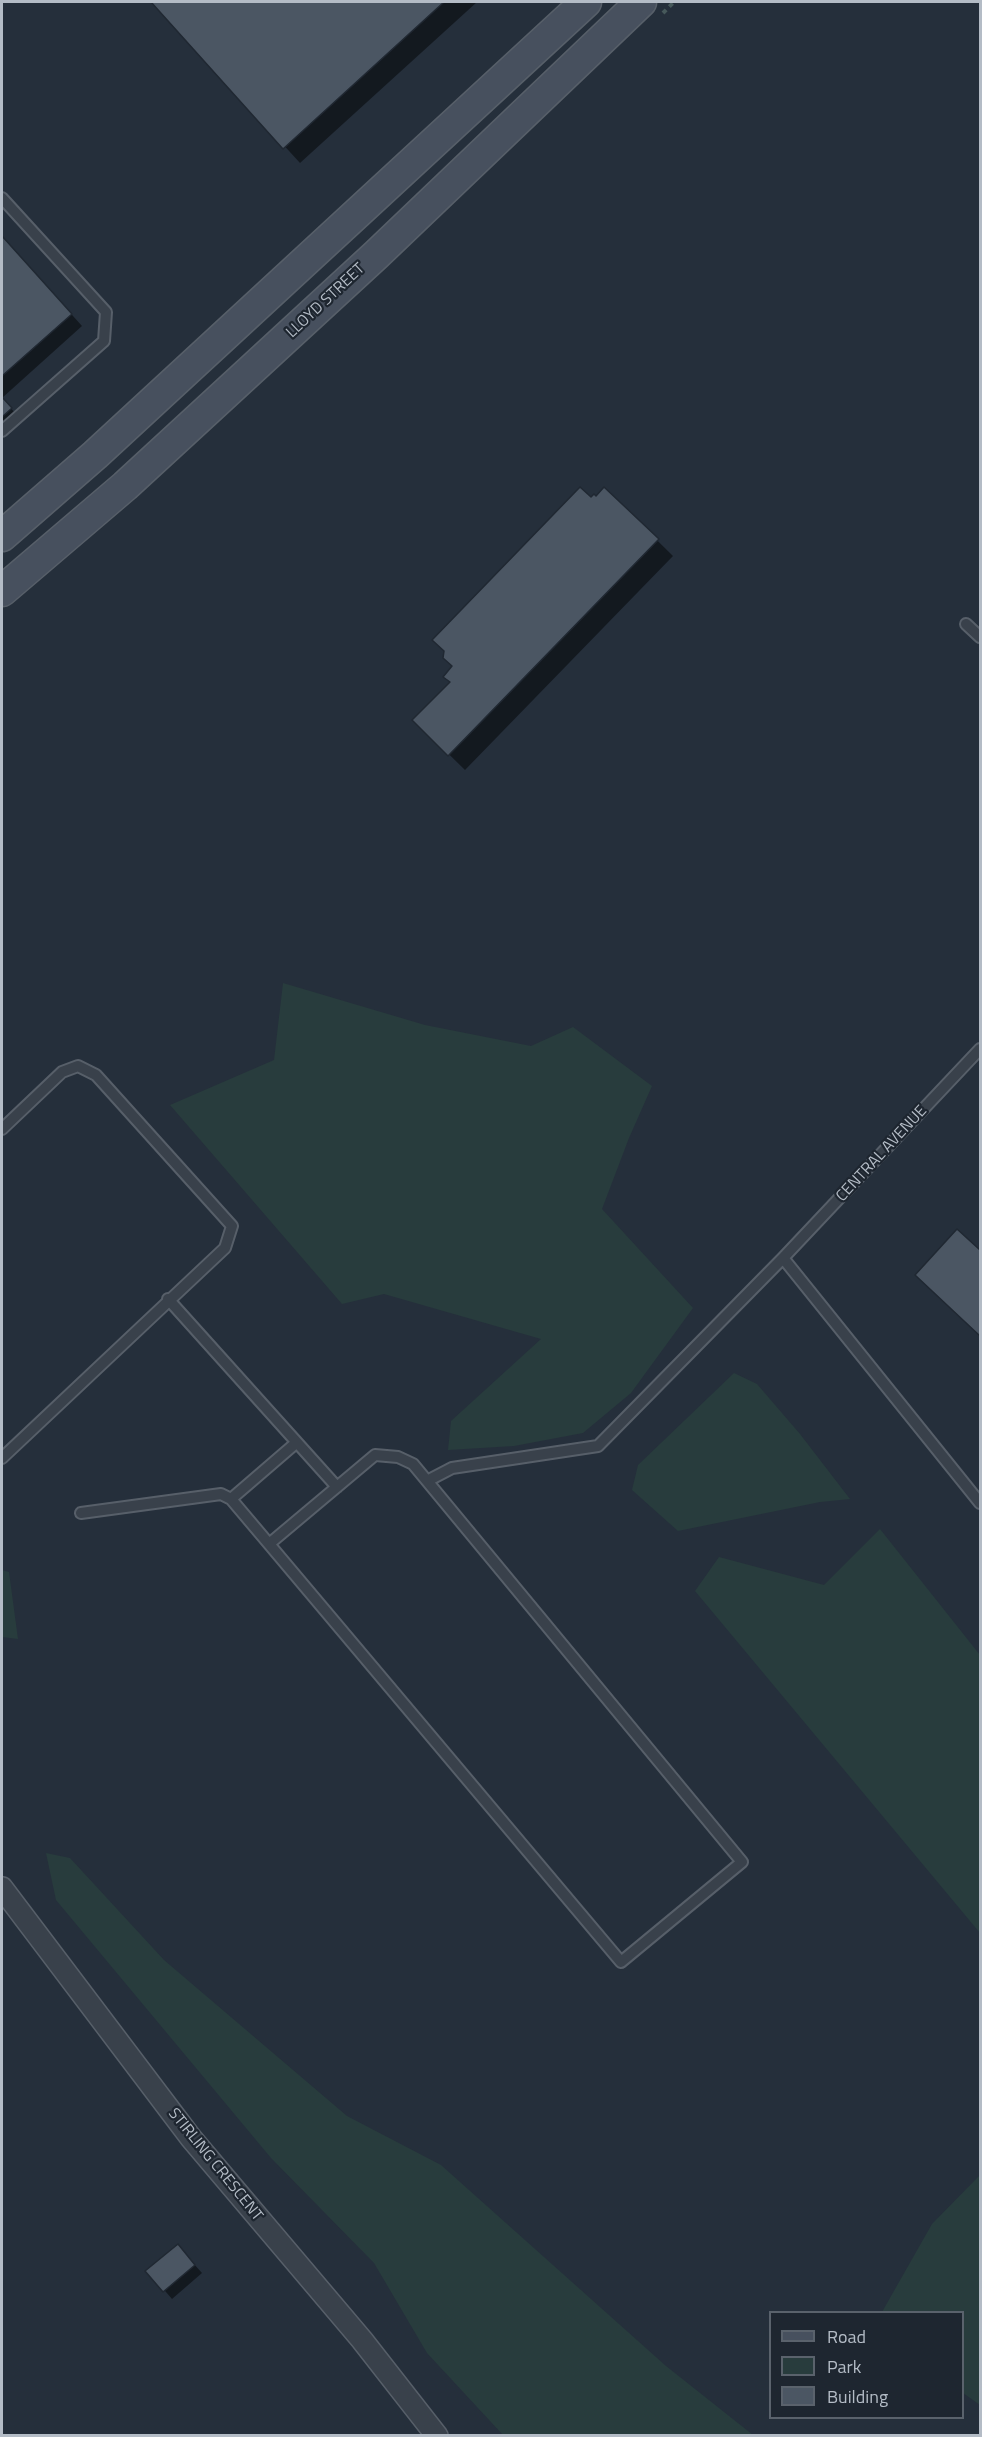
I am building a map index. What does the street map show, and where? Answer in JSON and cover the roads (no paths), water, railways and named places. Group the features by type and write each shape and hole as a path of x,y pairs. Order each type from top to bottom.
{"main road":[{"path":"2,536 95,455 586,2"},
{"name":"LLOYD STREET","path":"2,591 125,486 368,263 641,2"}],"street":[{"name":"STIRLING CRESCENT","path":"2,1888 191,2138 362,2340 437,2436"}],"lane":[{"path":"2,198 106,312 104,341 2,431"},
{"path":"966,624 981,637"},
{"name":"CENTRAL AVENUE","path":"427,1481 452,1468 598,1446 783,1258 981,1049"},
{"path":"2,1129 62,1072 78,1066 96,1075 232,1226 225,1248 168,1299 2,1458"},
{"path":"783,1258 981,1503"},
{"path":"168,1299 337,1487"},
{"path":"231,1498 296,1443"},
{"path":"81,1513 221,1494 231,1498 269,1544 621,1962 742,1862 413,1464 398,1457 375,1455 269,1544"}]}
